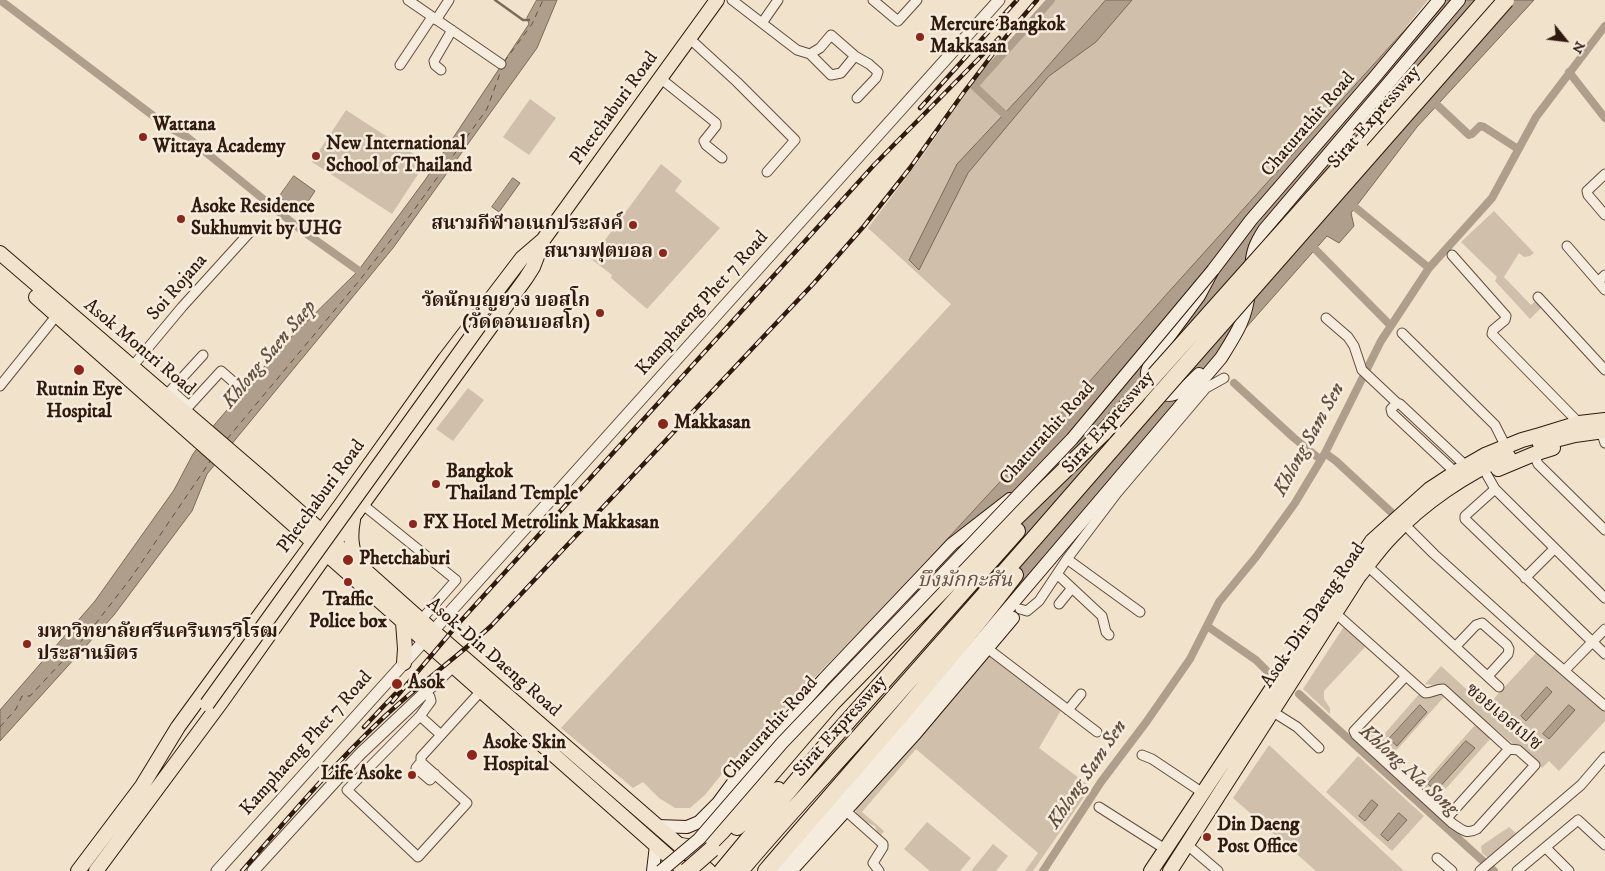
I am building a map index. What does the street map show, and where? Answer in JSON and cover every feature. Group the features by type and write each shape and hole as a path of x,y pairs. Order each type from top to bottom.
{"highway":[{"name":"Sirat Expressway","path":"722,871 824,748 1486,0"},
{"name":"Sirat Expressway","path":"740,871 1506,0"},
{"path":"681,846 698,849 711,842 832,703 971,561 1104,432"},
{"path":"766,871 870,752 962,642 1088,477"},
{"path":"686,871 824,748"},
{"path":"758,871 835,764"}],"main road":[{"name":"Phetchaburi Road","path":"96,871 148,790 207,704 717,0"},
{"name":"Chaturathit Road","path":"661,871 699,839 782,742 1072,439 1213,270 1251,220 1439,0"},
{"name":"Chaturathit Road","path":"779,871 876,765 1221,358 1243,320 1247,309 1252,253 1257,242 1459,0"},
{"name":"Phetchaburi Road","path":"148,790 178,727 445,359 522,258 543,240"},
{"name":"Phetchaburi Road","path":"78,871 148,790 280,619 526,278 543,240"},
{"name":"Asok Montri Road","path":"0,253 170,400 259,485 317,536"},
{"name":"Asok Montri Road","path":"0,265 57,315 170,400"},
{"path":"1213,270 1199,296 1151,361 1147,372 1147,379 1162,394 1174,394 1180,391 1213,359 1227,349"},
{"name":"Asok-Din Daeng Road","path":"1170,871 1359,576 1391,537 1458,475 1485,455 1522,440 1579,423 1605,420"},
{"name":"Asok-Din Daeng Road","path":"1151,871 1372,541 1430,489 1458,475 1523,449 1575,436 1604,437"},
{"name":"Asok-Din Daeng Road","path":"1177,871 1373,571 1410,530 1441,503 1464,487 1487,475 1534,454 1604,437"},
{"path":"368,466 368,477 373,480 382,478"},
{"path":"657,826 687,827 699,822 718,803 735,780 824,679 952,544 1027,486"},
{"path":"297,562 299,549 298,519 324,518 340,506"},
{"path":"353,517 350,534 353,551 358,563"},
{"name":"Asok-Din Daeng Road","path":"317,536 331,548 357,580 403,622 428,636 709,871"},
{"path":"791,871 916,733 1020,609 1069,538"},
{"name":"Asok-Din Daeng Road","path":"331,548 358,563 421,620 428,636 453,666 686,871"},
{"path":"312,573 321,569 332,569 346,573 357,580"},
{"path":"264,608 271,606 278,609 280,619"},
{"path":"403,622 404,663"},
{"name":"Asok-Din Daeng Road","path":"1161,871 1262,714 1297,652"},
{"path":"653,871 656,846"}],"street":[{"path":"408,0 501,64"},
{"path":"400,65 449,0"},
{"path":"732,0 797,50 810,54 831,75 841,73 854,56"},
{"path":"762,23 778,0"},
{"path":"873,0 898,22 917,0"},
{"name":"Kamphaeng Phet 7 Road","path":"217,871 998,0"},
{"path":"441,70 435,65 434,61 452,30"},
{"path":"810,54 820,48 831,35 854,56 869,64 878,72 876,78 857,98"},
{"path":"690,38 795,140 767,172"},
{"path":"660,78 716,123 716,126 704,141 706,145 722,158"},
{"path":"1602,177 1587,191 1588,195 1605,215"},
{"name":"Soi Rojana","path":"132,367 182,307 250,232"},
{"path":"1567,246 1605,290"},
{"path":"1452,255 1506,316 1505,320 1493,330 1492,334 1579,423"},
{"path":"1598,282 1605,275"},
{"path":"1538,297 1605,370"},
{"path":"0,386 57,315"},
{"path":"1326,318 1348,337 1354,346 1362,370 1396,403 1391,409 1392,413 1458,475"},
{"path":"1402,333 1495,425 1506,446"},
{"path":"203,355 170,400 189,406 221,371 236,385"},
{"path":"1020,609 1027,611 1039,601 1067,559 1117,493 1206,388 1224,378"},
{"path":"1534,454 1538,464 1605,530"},
{"path":"1487,475 1495,489 1605,598"},
{"path":"1495,489 1464,517 1605,654"},
{"path":"362,504 456,580 421,620"},
{"path":"1410,530 1434,554 1605,706"},
{"path":"1525,578 1554,549"},
{"path":"1067,559 1140,612"},
{"path":"1373,571 1499,687"},
{"path":"1057,574 1102,616 1106,632 1109,635"},
{"path":"1059,604 1072,588"},
{"name":"ซอยเอสเปซ","path":"1341,618 1406,676 1425,693 1438,689 1443,690 1509,749 1518,750 1535,765 1472,832 1463,831 1447,818 1356,735 1354,731 1406,676"},
{"path":"1456,646 1476,625 1482,623 1507,644 1510,651 1488,676"},
{"path":"1565,670 1605,628"},
{"path":"987,648 1098,732"},
{"path":"254,871 360,754 453,666"},
{"path":"424,692 431,698 431,701 420,716 347,790 418,857 467,803 421,762 421,757 481,690"},
{"path":"1068,710 1080,694"},
{"path":"1278,715 1298,727 1319,748"},
{"path":"420,716 441,735"},
{"path":"1447,818 1509,749"},
{"path":"1142,755 1152,759 1203,793"},
{"path":"1481,869 1581,785 1605,758"},
{"path":"1099,807 1165,849"},
{"path":"846,811 883,844 883,848 872,864 879,871"},
{"path":"1517,871 1578,820 1605,845"},
{"path":"1192,848 1218,871"},
{"path":"1546,848 1569,871"},
{"path":"1437,858 1452,871"}],"shaded area":[{"path":"1046,0 1428,0 1374,66 1165,296 1021,459 903,587 729,765 705,795 690,808 675,808 659,798 643,782 633,788 561,728 951,304 868,228 923,155 973,83"},
{"path":"530,99 556,118 529,155 503,137"},
{"path":"346,110 426,162 392,214 312,162"},
{"name":"สนามฟุตบอล","path":"661,164 682,181 675,191 720,228 647,309 611,278 612,275 591,259"},
{"path":"1494,211 1534,253 1524,257 1519,253 1504,277 1531,305 1535,301 1542,307 1530,319 1495,281 1497,277 1461,242"},
{"path":"468,388 484,400 453,441 436,429"},
{"path":"1345,625 1366,646 1324,691 1324,699 1330,708 1330,714 1303,689"},
{"path":"1538,651 1605,712 1605,721 1559,771 1549,761 1542,768 1445,687 1425,684 1441,666 1486,707"},
{"path":"989,654 1063,707 1039,748 1091,787 1033,871 1025,871 1038,853 916,749 862,812 884,831 881,835 878,834 875,826 863,821 856,813 856,808 912,746"},
{"path":"1439,692 1444,697 1394,753 1404,762 1398,769 1360,735 1366,727 1380,739 1420,693"},
{"path":"1476,724 1491,738 1442,793 1452,803 1445,810 1407,775 1414,768 1427,779"},
{"path":"1269,745 1404,871 1316,871 1233,798"},
{"path":"1358,756 1424,816 1392,851 1326,792"},
{"path":"927,822 971,858 960,871 930,871 904,849"},
{"path":"1509,827 1518,835 1488,858 1482,853 1481,846"},
{"path":"993,844 1008,856 996,871 971,871"}],"water":[{"name":"Khlong Saen Saep","path":"537,0 557,0 537,48 393,248 207,474 192,511 114,615 0,741 0,710 95,601 174,490 193,454 215,424 282,346 358,271 425,180 529,24 527,18"},
{"path":"1106,0 1132,0 1096,42 1049,76 968,173 919,270 909,260 957,164 1034,82"},
{"name":"บึงมักกะสัน","path":"1432,0 1534,0 1417,127 1351,213 1354,226 1339,243 1327,236 964,647 903,587 1021,459"},
{"path":"294,176 315,191 301,212 279,197"},
{"path":"513,178 520,183 499,212 492,207"},
{"path":"1547,687 1552,692 1526,721 1521,716"},
{"path":"1420,705 1427,712 1397,746 1389,739"},
{"path":"1569,705 1575,710 1549,739 1543,734"},
{"path":"1466,741 1475,748 1436,791 1428,784"},
{"path":"1372,800 1378,805 1365,821 1359,816"},
{"path":"1399,813 1407,820 1388,841 1381,835"}],"waterway":[{"path":"0,0 168,127 187,137 300,229 362,273"},
{"path":"495,0 523,20 529,20"},
{"path":"1004,114 974,86 1051,0"},
{"name":"Khlong Sam Sen","path":"1043,871 1101,782 1147,721 1190,659 1219,602 1256,557 1295,503 1325,453 1381,341 1429,268 1492,198 1536,117 1605,26"},
{"path":"1569,72 1605,118"},
{"path":"1435,103 1469,135 1480,126 1484,127 1518,149"},
{"path":"1350,203 1429,268"},
{"path":"1309,243 1391,326"},
{"path":"1234,383 1321,460"},
{"path":"1325,453 1391,512"},
{"name":"Khlong Na Song","path":"1207,626 1256,660 1272,676"},
{"name":"Khlong Na Song","path":"1299,694 1494,871"}],"ferry route":[{"path":"504,62 532,24 543,0"},
{"path":"227,439 359,281 411,214 487,109 502,68"},
{"path":"0,727 16,709 22,696 30,696 86,636 131,578 211,460"}],"railway":[{"path":"920,108 1017,0"},
{"path":"242,871 311,792 365,735 397,705 491,626 814,283 864,226 910,168 964,92 1008,34 1037,0"},
{"path":"392,702 458,624 874,165 999,38"},
{"path":"364,727 395,694"}],"place":[{"name":"Mercure Bangkok Makkasan","path":"920,37"},
{"name":"Wattana Wittaya Academy","path":"143,137"},
{"name":"New International School of Thailand","path":"316,156"},
{"name":"Asoke Residence Sukhumvit by UHG","path":"181,219"},
{"name":"สนามกีฬาอเนกประสงค์","path":"633,225"},
{"name":"สนามฟุตบอล","path":"663,253"},
{"name":"วัดนักบุญยวง บอสโก (วัดดอนบอสโก)","path":"600,313"},
{"name":"Rutnin Eye Hospital","path":"79,370"},
{"name":"Makkasan","path":"663,424"},
{"name":"Bangkok Thailand Temple","path":"436,484"},
{"name":"FX Hotel Metrolink Makkasan","path":"413,524"},
{"name":"Phetchaburi","path":"348,560"},
{"name":"Traffic Police box","path":"348,582"},
{"name":"มหาวิทยาลัยศรีนครินทรวิโรฒ ประสานมิตร","path":"27,644"},
{"name":"Asok","path":"397,684"},
{"name":"Asoke Skin Hospital","path":"472,755"},
{"name":"Life Asoke","path":"412,775"},
{"name":"Din Daeng Post Office","path":"1207,837"}]}
